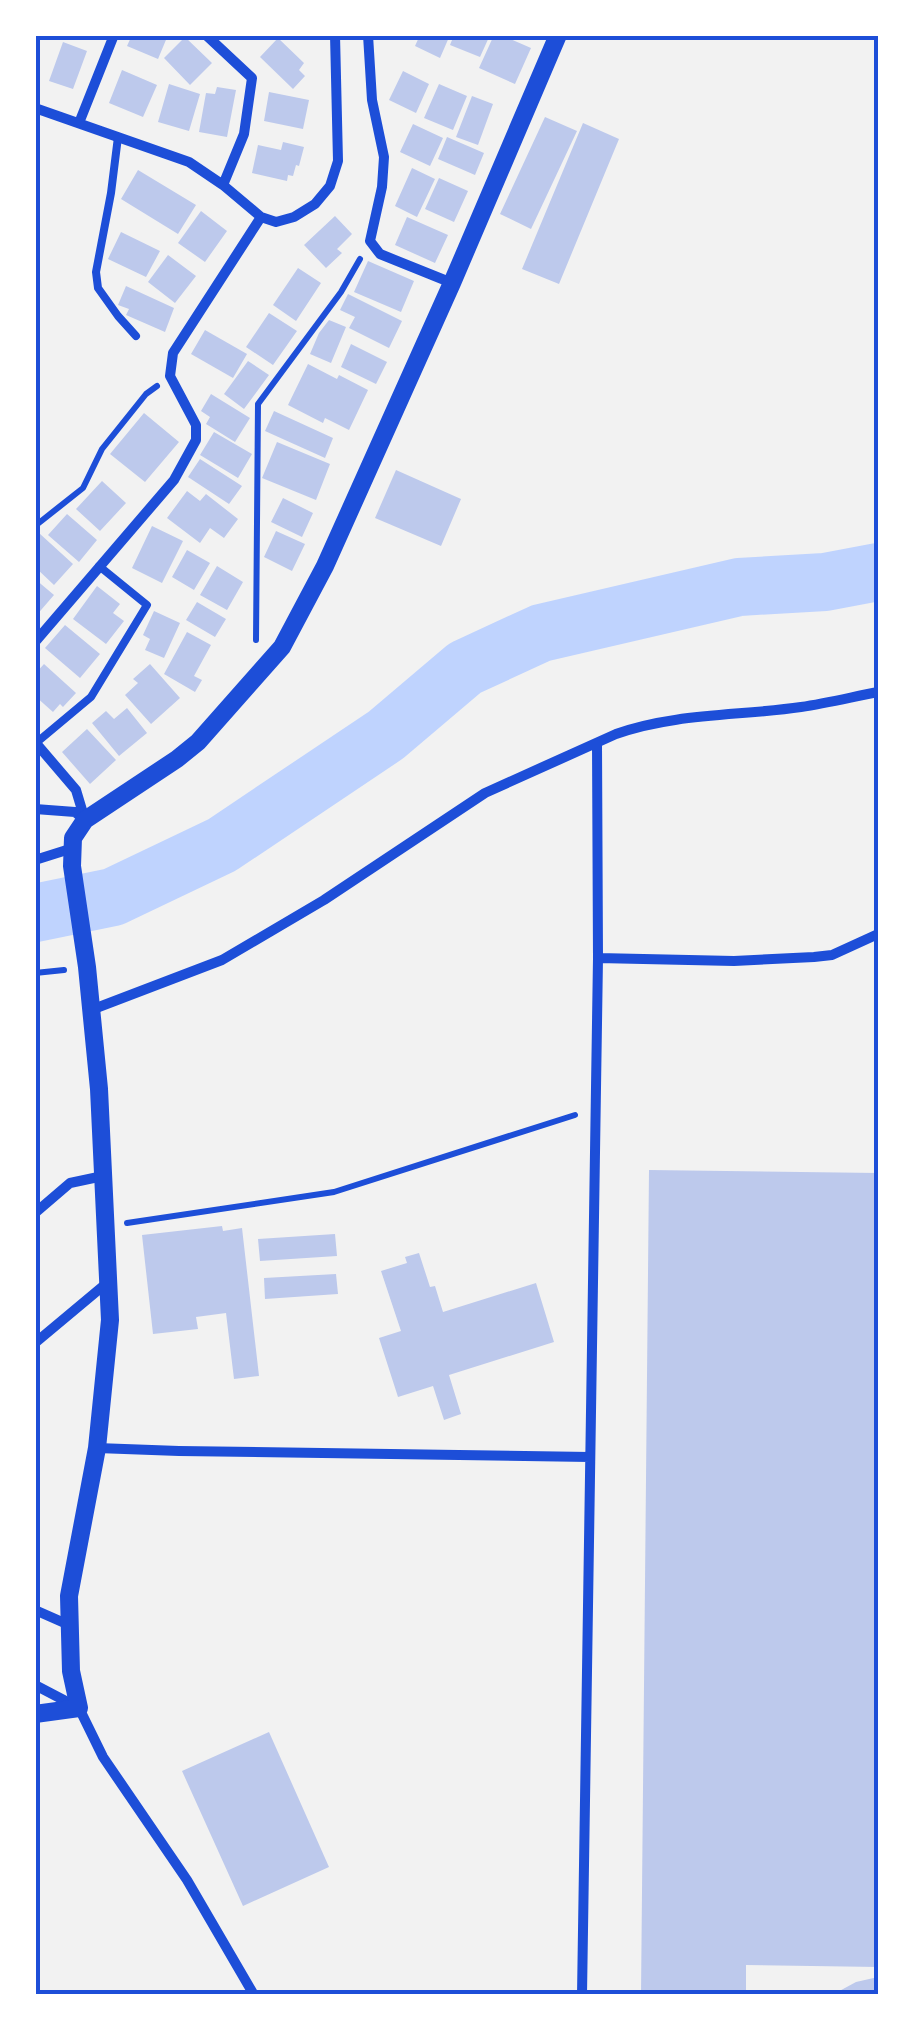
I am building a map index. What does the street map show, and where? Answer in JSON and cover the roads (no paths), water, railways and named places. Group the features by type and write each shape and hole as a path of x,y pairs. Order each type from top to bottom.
{"street":[{"path":"79,123 114,35"},
{"path":"206,35 252,78 244,134 224,186"},
{"path":"35,108 189,162 261,216 276,222 294,218 315,204 330,186 338,162 335,35"},
{"path":"368,35 372,100 384,157 370,241 380,254 452,283"},
{"path":"254,1995 187,1880 103,1757 78,1708 71,1671 69,1596 98,1448 110,1320 99,1089 73,838 85,820 198,742 282,647 311,595 452,283 558,35"},
{"path":"35,642 174,480 196,440 196,425 170,376 173,352 261,216"},
{"path":"90,1010 222,960 324,900 485,793 635,727 801,707 878,692"},
{"path":"35,743 76,790 85,820"},
{"path":"582,1995 598,958 597,743"},
{"path":"35,810 75,812 85,820"},
{"path":"35,860 72,857"},
{"path":"598,958 734,961 814,957 832,955 878,934"},
{"path":"35,1213 70,1183 103,1176"},
{"path":"35,1343 109,1282"},
{"path":"98,1448 590,1457"},
{"path":"35,1610 69,1626"},
{"path":"35,1685 78,1708"},
{"path":"35,1714 78,1708"}],"lane":[{"path":"118,137 96,272 98,288 136,336"},
{"path":"35,743 91,697 148,606 99,566"}],"waterway":[{"path":"35,913 113,897 222,845 386,735 465,668 541,633 739,587 825,582 878,572"}]}
